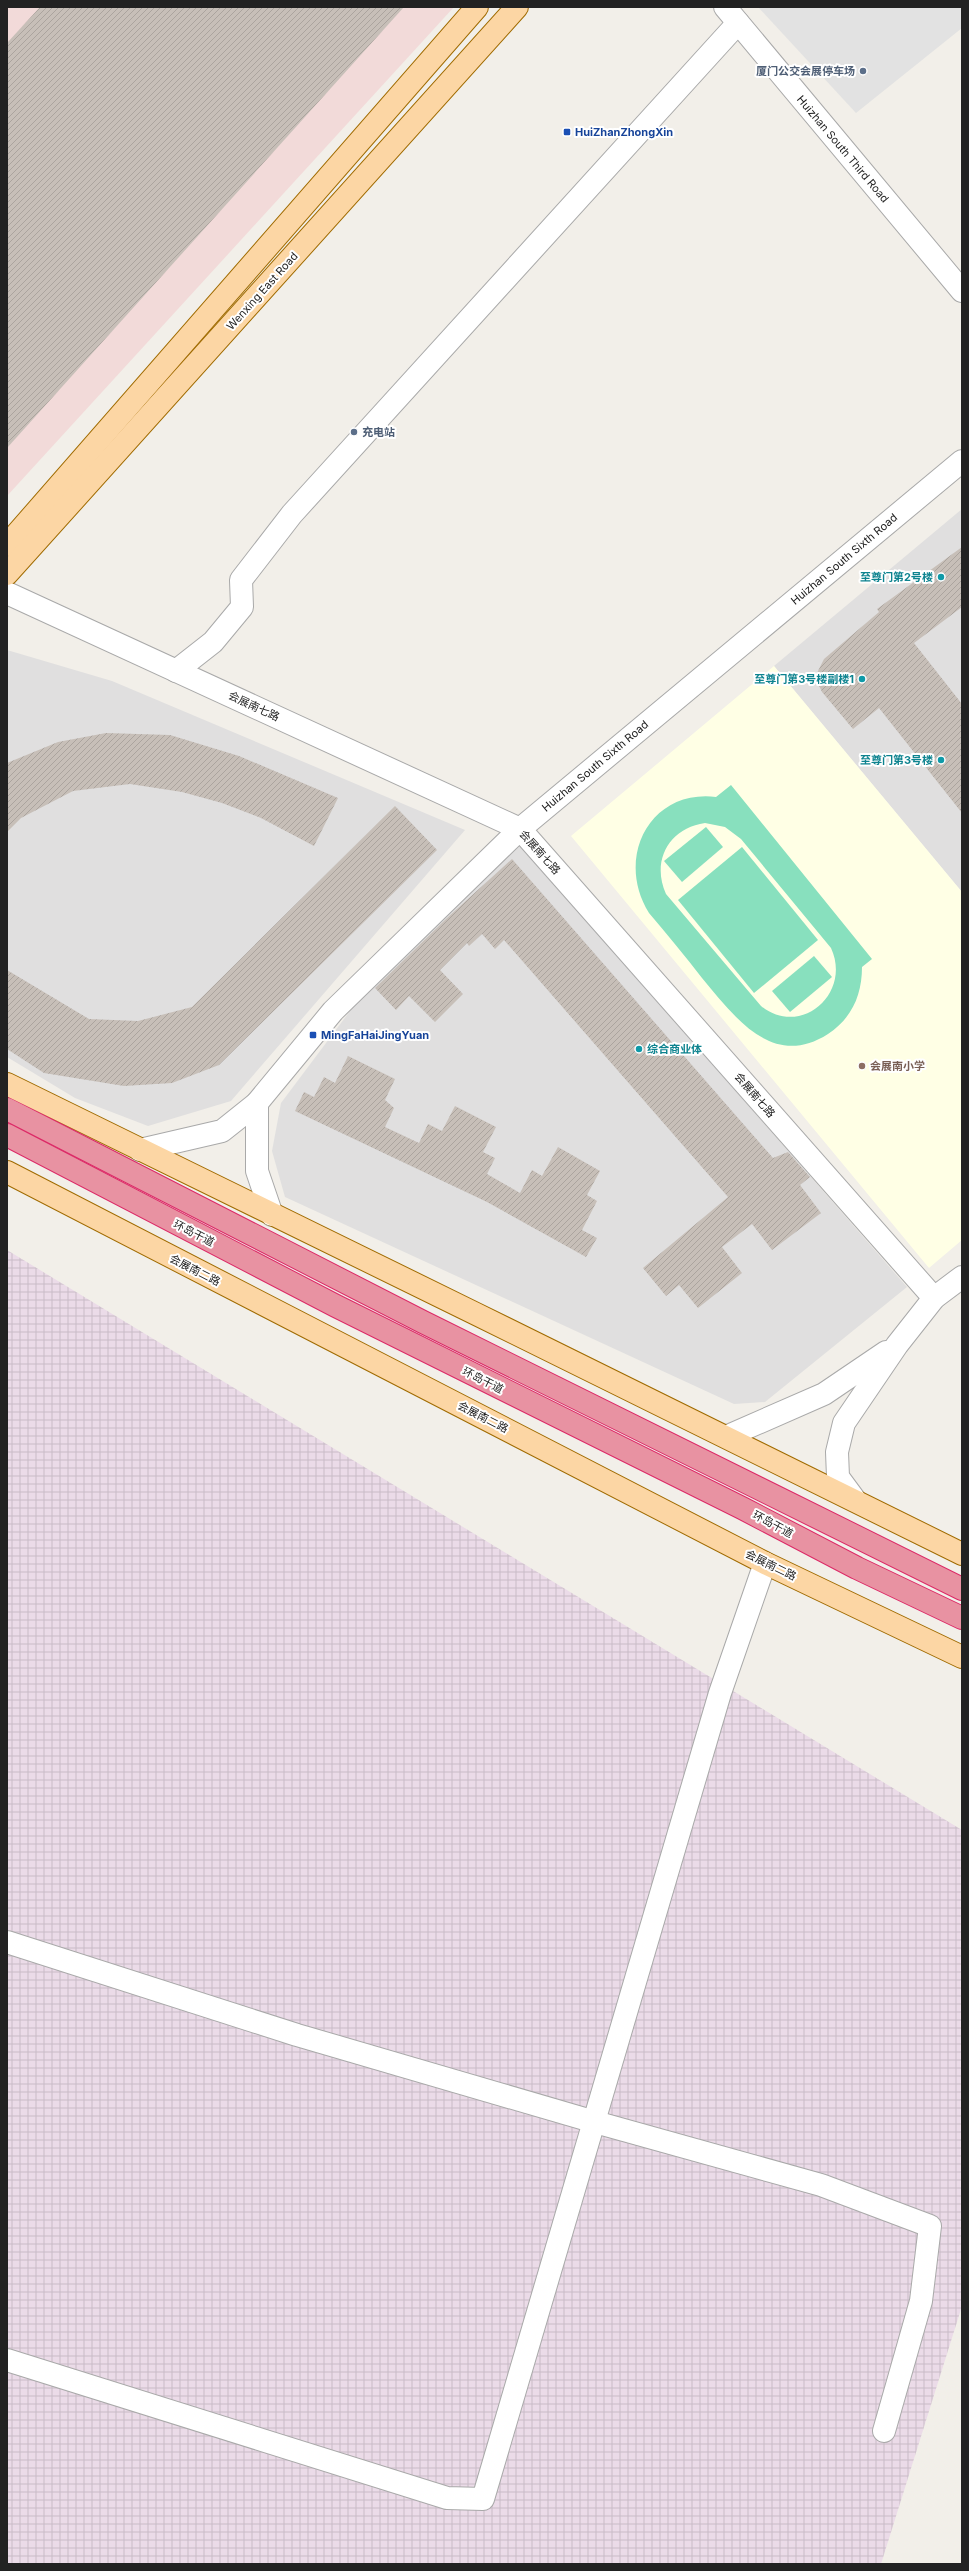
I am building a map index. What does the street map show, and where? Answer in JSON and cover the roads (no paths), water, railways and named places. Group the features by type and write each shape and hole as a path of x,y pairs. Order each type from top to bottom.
{"highway":[{"path":"7,1109 416,1318 962,1588"},
{"name":"环岛干道","path":"7,1136 336,1306 742,1508 857,1568 962,1618"}],"main road":[{"path":"7,545 477,7"},
{"name":"Wenxing East Road","path":"7,574 517,7"},
{"path":"7,1084 272,1215 728,1436 962,1554"},
{"name":"会展南二路","path":"7,1172 765,1563 962,1657"}],"street":[{"name":"Huizhan South Third Road","path":"731,15 962,291"},
{"path":"176,671 212,642 242,607 240,580 292,514 731,15"},
{"name":"Huizhan South Sixth Road","path":"140,1150 222,1131 257,1103 333,1011 520,829 962,461"},
{"name":"会展南七路","path":"7,593 520,829 934,1298"},
{"path":"257,1103 257,1171 272,1215"},
{"path":"855,1500 838,1477 837,1452 844,1424 897,1345 934,1298 962,1277"},
{"path":"728,1436 824,1394 897,1345"},
{"path":"7,2360 447,2498 483,2499 720,1693 765,1563"},
{"path":"7,1942 297,2035 595,2122 821,2185 930,2226 921,2301 884,2430"}],"place":[{"name":"厦门公交会展停车场","path":"863,71"},
{"name":"HuiZhanZhongXin","path":"567,132"},
{"name":"充电站","path":"354,432"},
{"name":"至尊门第2号楼","path":"941,577"},
{"name":"至尊门第3号楼副楼1","path":"862,679"},
{"name":"至尊门第3号楼","path":"941,760"},
{"name":"MingFaHaiJingYuan","path":"313,1035"},
{"name":"综合商业体","path":"639,1049"},
{"name":"会展南小学","path":"862,1066"}]}
